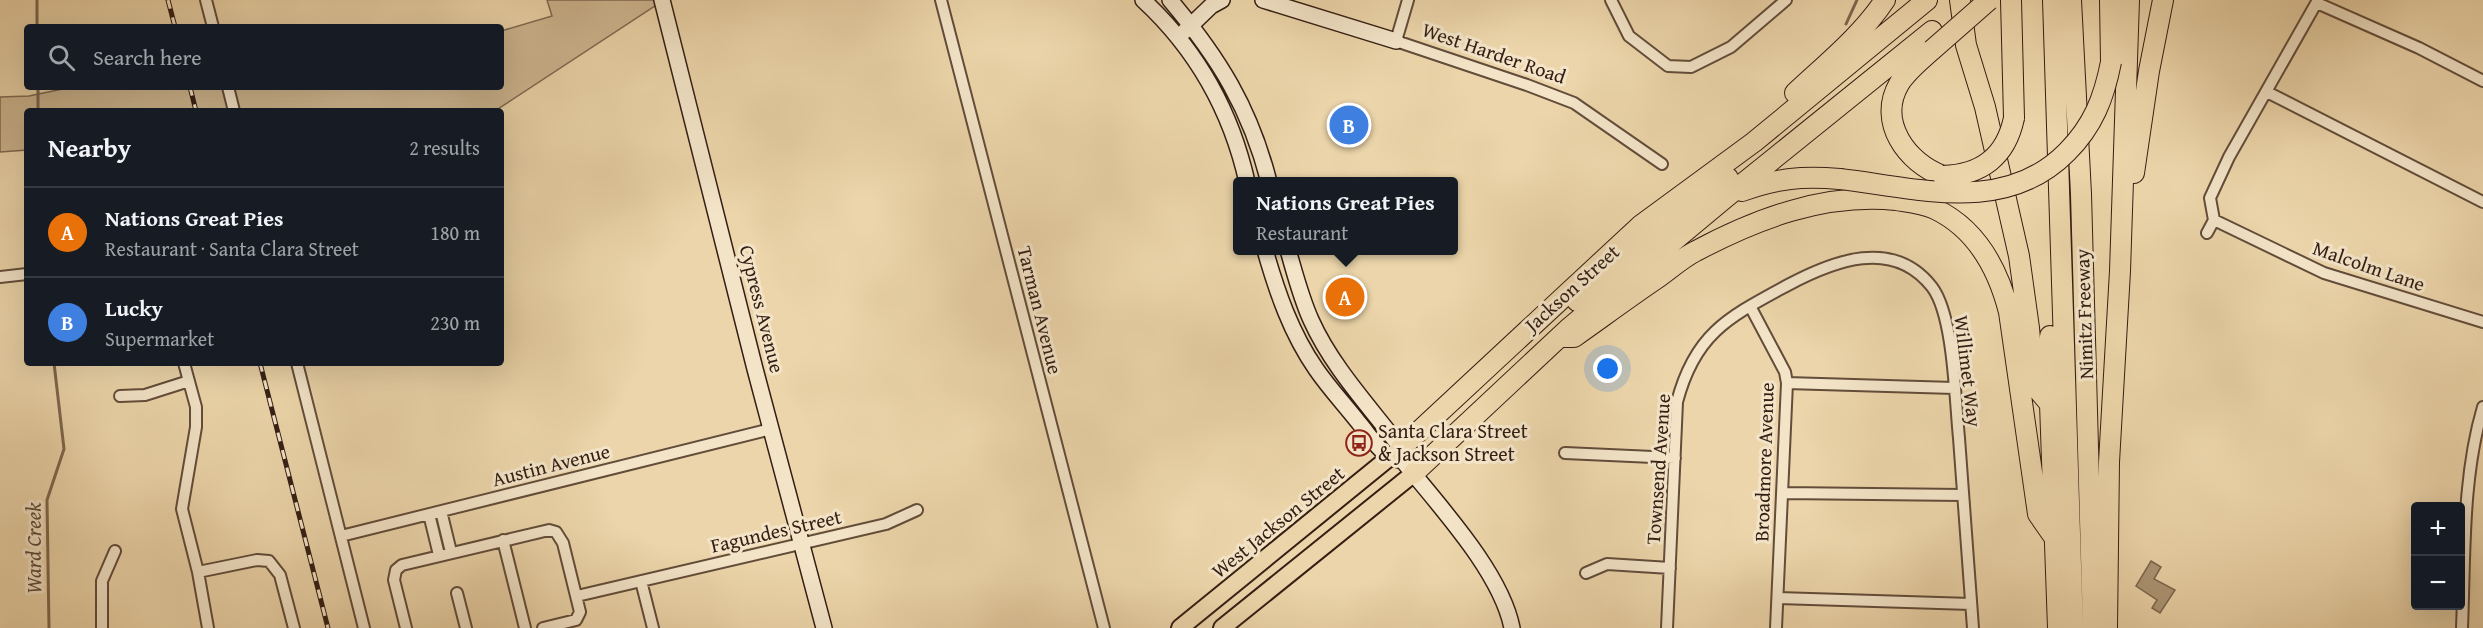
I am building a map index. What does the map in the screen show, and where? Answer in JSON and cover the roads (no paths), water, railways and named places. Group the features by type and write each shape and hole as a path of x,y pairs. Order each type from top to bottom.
{"highway":[{"path":"1856,35 1876,0"},
{"path":"1754,142 1790,97 1856,35 1885,0"},
{"path":"1754,142 1927,0"},
{"path":"1960,0 1966,45 1985,107 2019,256 2030,327 2034,385 2050,404"},
{"path":"1974,0 1932,41 1899,83 1892,100 1893,126 1902,147 1919,165 1943,176 1972,172 1988,163 2002,150 2010,135 2014,118 2011,0"},
{"path":"1932,41 1989,0"},
{"name":"Nimitz Freeway","path":"2041,0 2050,270 2050,404 2058,628"},
{"path":"2053,0 2073,628"},
{"name":"Nimitz Freeway","path":"2071,0 2081,194 2097,627"},
{"path":"1725,198 1770,182 1800,176 1970,193 1999,190 2034,179 2055,164 2082,136 2100,105 2111,62 2110,0"},
{"path":"2097,627 2120,271 2129,0"},
{"path":"2120,271 2149,71 2163,0"},
{"path":"1402,460 1582,297 1778,139 1883,36"},
{"name":"Jackson Street","path":"1402,460 1562,337 1568,329 1725,198 1932,41"},
{"name":"Jackson Street","path":"1402,460 1641,225 1754,142"},
{"path":"1562,337 1574,337 1694,251 1772,216 1805,206 1860,199 1916,202 1934,208 1960,225 1983,249 2002,286 2011,324 2038,514 2054,537"}],"main road":[{"name":"Cypress Avenue","path":"662,0 824,628"},
{"path":"1143,0 1178,37 1203,71 1226,114 1242,158 1246,177"},
{"path":"1170,0 1220,63 1255,134 1268,177"},
{"path":"1178,37 1211,6 1222,0"},
{"name":"West Harder Road","path":"1263,0 1396,41"},
{"path":"1266,255 1282,305 1316,369 1402,460"},
{"path":"1289,255 1312,322 1402,460 1477,556 1502,596 1512,628"},
{"path":"1222,628 1402,460"},
{"name":"West Jackson Street","path":"1180,628 1402,460"}],"street":[{"path":"206,0 212,24"},
{"name":"Tarman Avenue","path":"941,0 1104,628"},
{"path":"1396,41 1408,0"},
{"path":"1611,0 1629,36 1668,66 1690,68 1731,47 1786,0"},
{"path":"2206,233 2214,220 2210,198 2229,157 2317,1 2420,48 2483,81"},
{"name":"West Harder Road","path":"1396,41 1574,103 1662,164"},
{"path":"229,90 233,108"},
{"path":"2267,92 2483,202"},
{"name":"Malcolm Lane","path":"2214,220 2324,273 2483,322"},
{"name":"Willimet Way","path":"1750,306 1821,268 1851,259 1884,257 1913,269 1932,287 1944,313 1954,388 1973,628"},
{"path":"0,277 24,274"},
{"name":"Broadmore Avenue","path":"1750,306 1785,372 1787,383 1776,628"},
{"name":"Townsend Avenue","path":"1667,628 1677,402 1684,374 1696,352 1717,328 1750,306"},
{"path":"185,366 196,407 196,427 182,509 198,572 208,628"},
{"path":"298,366 364,628"},
{"path":"120,396 145,395 189,381"},
{"path":"1787,383 1954,388"},
{"path":"2462,628 2469,484 2474,439 2483,407"},
{"name":"Austin Avenue","path":"341,536 771,429"},
{"path":"1565,453 1675,458"},
{"path":"1783,492 1963,495"},
{"name":"Fagundes Street","path":"577,596 886,524 917,510"},
{"path":"441,511 451,552"},
{"path":"429,514 439,555"},
{"path":"406,628 394,580 396,570 402,565 549,530 556,532 563,543 580,612 576,620 543,628"},
{"path":"502,540 525,628"},
{"path":"102,628 102,581 115,551"},
{"path":"198,572 257,560 269,561 280,575 294,628"},
{"path":"1586,573 1607,564 1670,568"},
{"path":"641,581 653,628"},
{"path":"457,593 466,628"},
{"path":"1778,598 1971,604"}],"waterway":[{"name":"Ward Creek","path":"37,0 37,24"},
{"path":"1846,24 1857,0"},
{"name":"Ward Creek","path":"38,90 38,108"},
{"name":"Ward Creek","path":"49,628 47,500 64,449 54,366"}],"railway":[{"path":"168,0 174,24"},
{"path":"191,90 195,108"},
{"path":"261,366 328,628"}],"place":[{"name":"Lucky","path":"1349,125"},
{"name":"Nations Great Pies","path":"1345,297"},
{"name":"Santa Clara Street & Jackson Street","path":"1359,443"}]}
